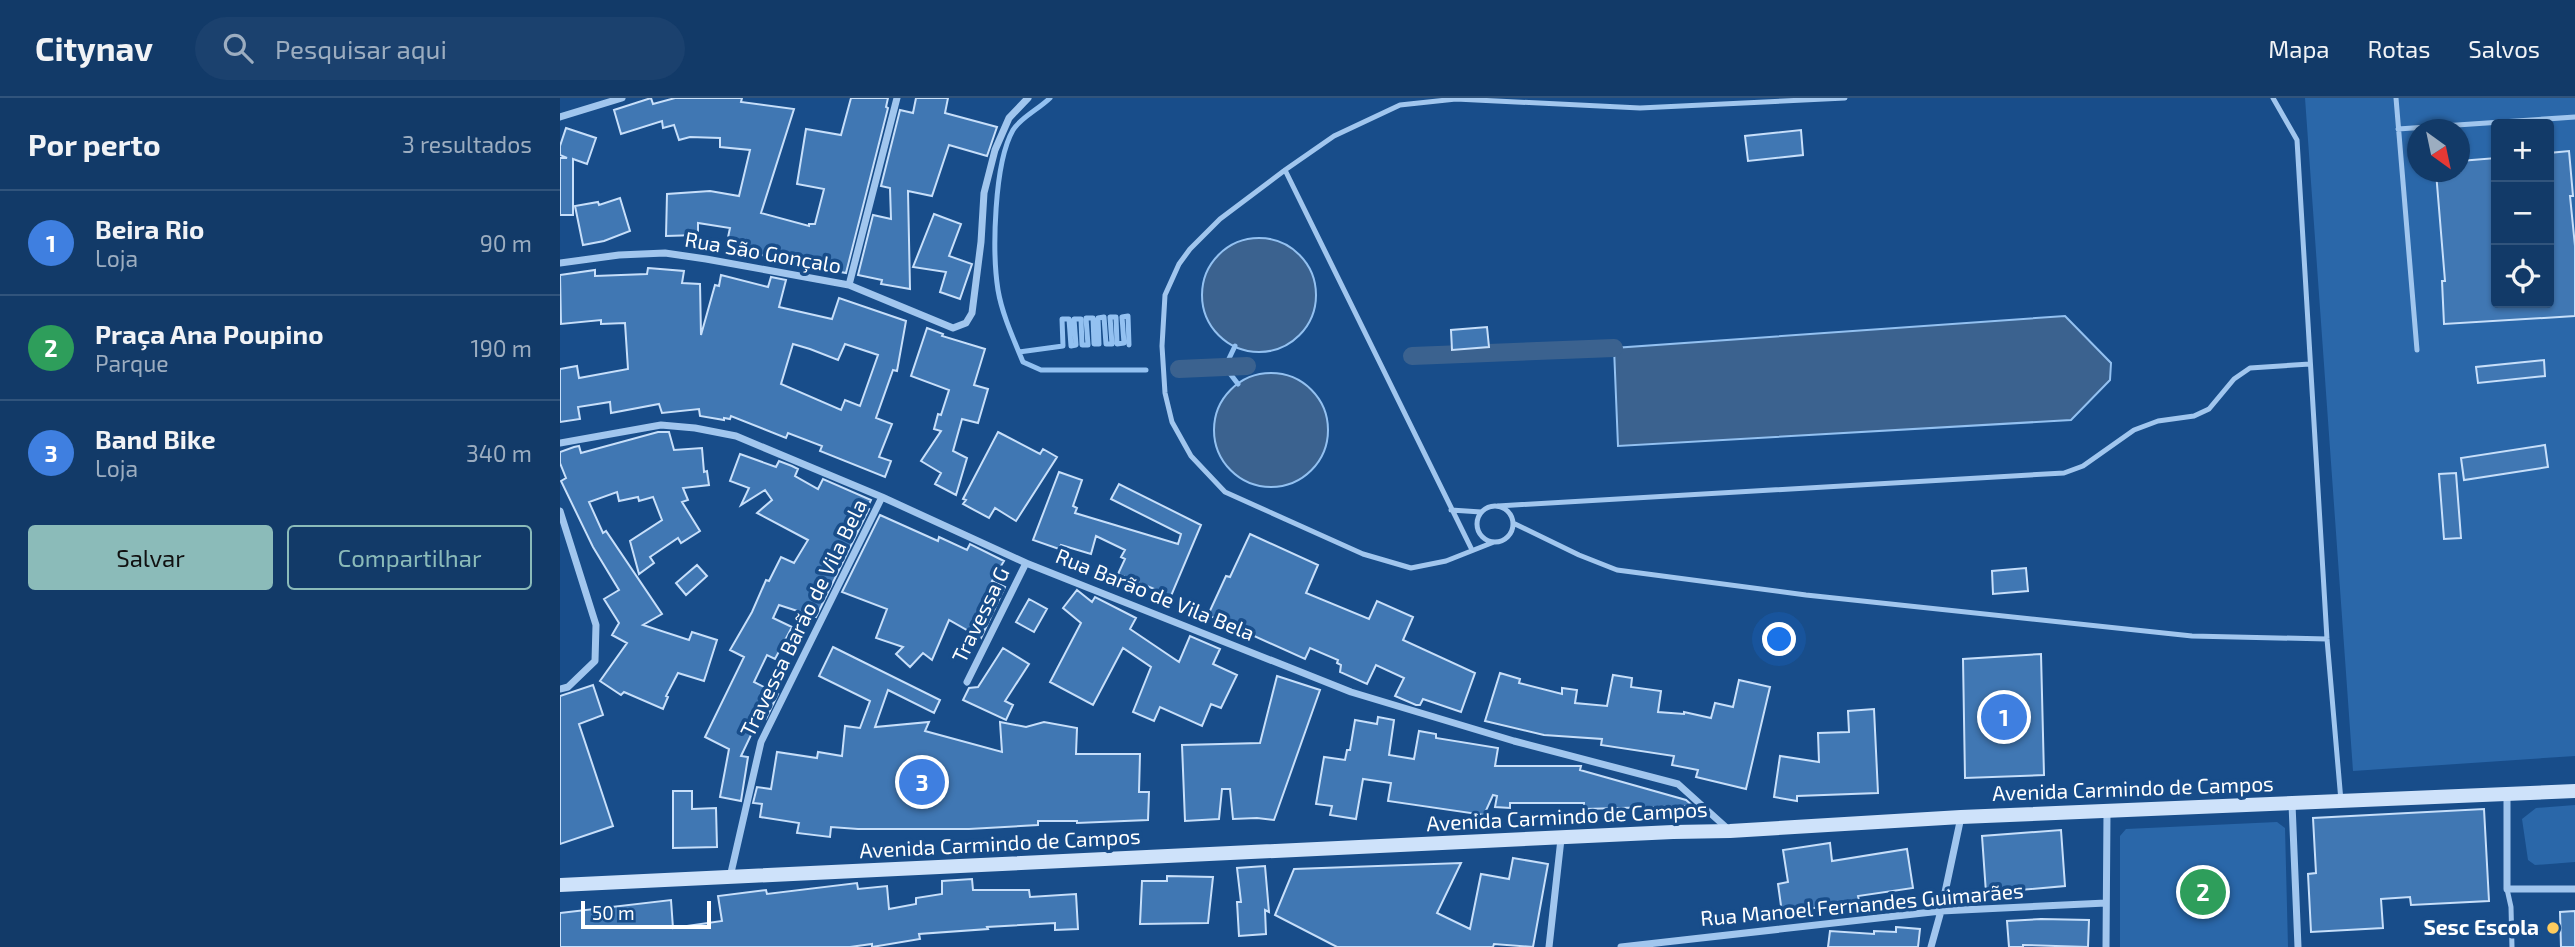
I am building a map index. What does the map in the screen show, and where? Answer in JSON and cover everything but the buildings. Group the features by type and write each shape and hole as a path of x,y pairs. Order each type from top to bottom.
{"main road":[{"name":"Avenida Carmindo de Campos","path":"560,886 1730,831 1961,817 2575,791"}],"street":[{"path":"560,117 622,98"},
{"path":"849,285 897,98"},
{"name":"Rua São Gonçalo","path":"560,263 619,255 665,253 849,285 953,328 966,323 972,313 984,193 995,150 1009,118 1028,98"},
{"name":"Rua Barão de Vila Bela","path":"560,443 661,425 736,436 882,497 1026,563 1351,692 1514,741 1678,784 1730,831"},
{"name":"Travessa Barão de Vila Bela","path":"730,877 761,743 882,497"},
{"path":"560,511 596,625 595,661 568,687 560,689"},
{"name":"Travessa G","path":"967,682 1026,563"},
{"path":"2507,793 2507,889 2575,889"},
{"path":"2292,804 2298,947"},
{"path":"2106,947 2107,812"},
{"path":"1931,947 1961,817"},
{"path":"1549,947 1561,839"},
{"name":"Rua Manoel Fernandes Guimarães","path":"1621,947 1941,911 2106,904"}],"lane":[{"path":"1498,506 1508,512 1513,523 1505,538 1446,561 1411,568 1363,554 1225,492 1191,456 1172,422 1166,393 1163,346 1165,295 1179,264 1190,249 1220,219 1284,170 1335,136 1400,105 1456,99 1640,108 1845,98"},
{"path":"2273,98 2297,140 2327,639 2341,802"},
{"path":"2396,98 2417,350"},
{"path":"2398,129 2575,117"},
{"path":"1284,170 1472,550"},
{"path":"1494,542 1483,538 1478,528 1478,517 1492,506 2064,473 2083,466 2134,430 2158,421 2194,416 2209,410 2234,379 2250,368 2310,364"},
{"path":"1451,510 1482,512"},
{"path":"1513,523 1617,570 1806,596 2192,636 2327,639"},
{"path":"2507,889 2511,907 2512,947"}],"shaded area":[{"path":"2305,98 2575,98 2575,756 2353,771"},
{"path":"1259,238 1281,243 1299,255 1311,273 1316,295 1311,317 1299,335 1281,347 1259,352 1237,347 1219,335 1207,317 1202,295 1207,273 1219,255 1237,243"},
{"path":"2065,316 2111,363 2110,380 2071,420 1618,446 1614,348"},
{"path":"1271,373 1293,378 1311,390 1323,408 1328,430 1323,452 1311,470 1293,482 1271,487 1249,482 1231,470 1219,452 1214,430 1219,408 1231,390 1249,378"},
{"path":"2575,805 2575,862 2535,865 2528,860 2522,819 2536,808"},
{"path":"2277,822 2285,828 2288,947 2120,947 2120,836 2126,829"}],"waterway":[{"path":"1050,98 1013,130 1002,164 996,208 995,254 998,290 1005,318 1023,362 1041,370 1146,370"},
{"path":"1019,352 1063,346 1062,319 1069,319 1071,346 1076,345 1074,319 1081,319 1082,345 1088,345 1086,318 1093,318 1094,344 1099,344 1098,318 1104,317 1106,344 1112,344 1110,317 1116,317 1117,344 1124,343 1122,317 1128,316 1129,345"},
{"path":"1235,346 1225,367 1238,384"},
{"path":"1412,356 1614,348"},
{"path":"1179,369 1247,366"}],"place":[{"name":"Beira Rio","path":"2004,717"},
{"name":"Band Bike","path":"922,782"},
{"name":"Praça Ana Poupino","path":"2203,892"},
{"name":"Sesc Escola","path":"2553,928"}]}
